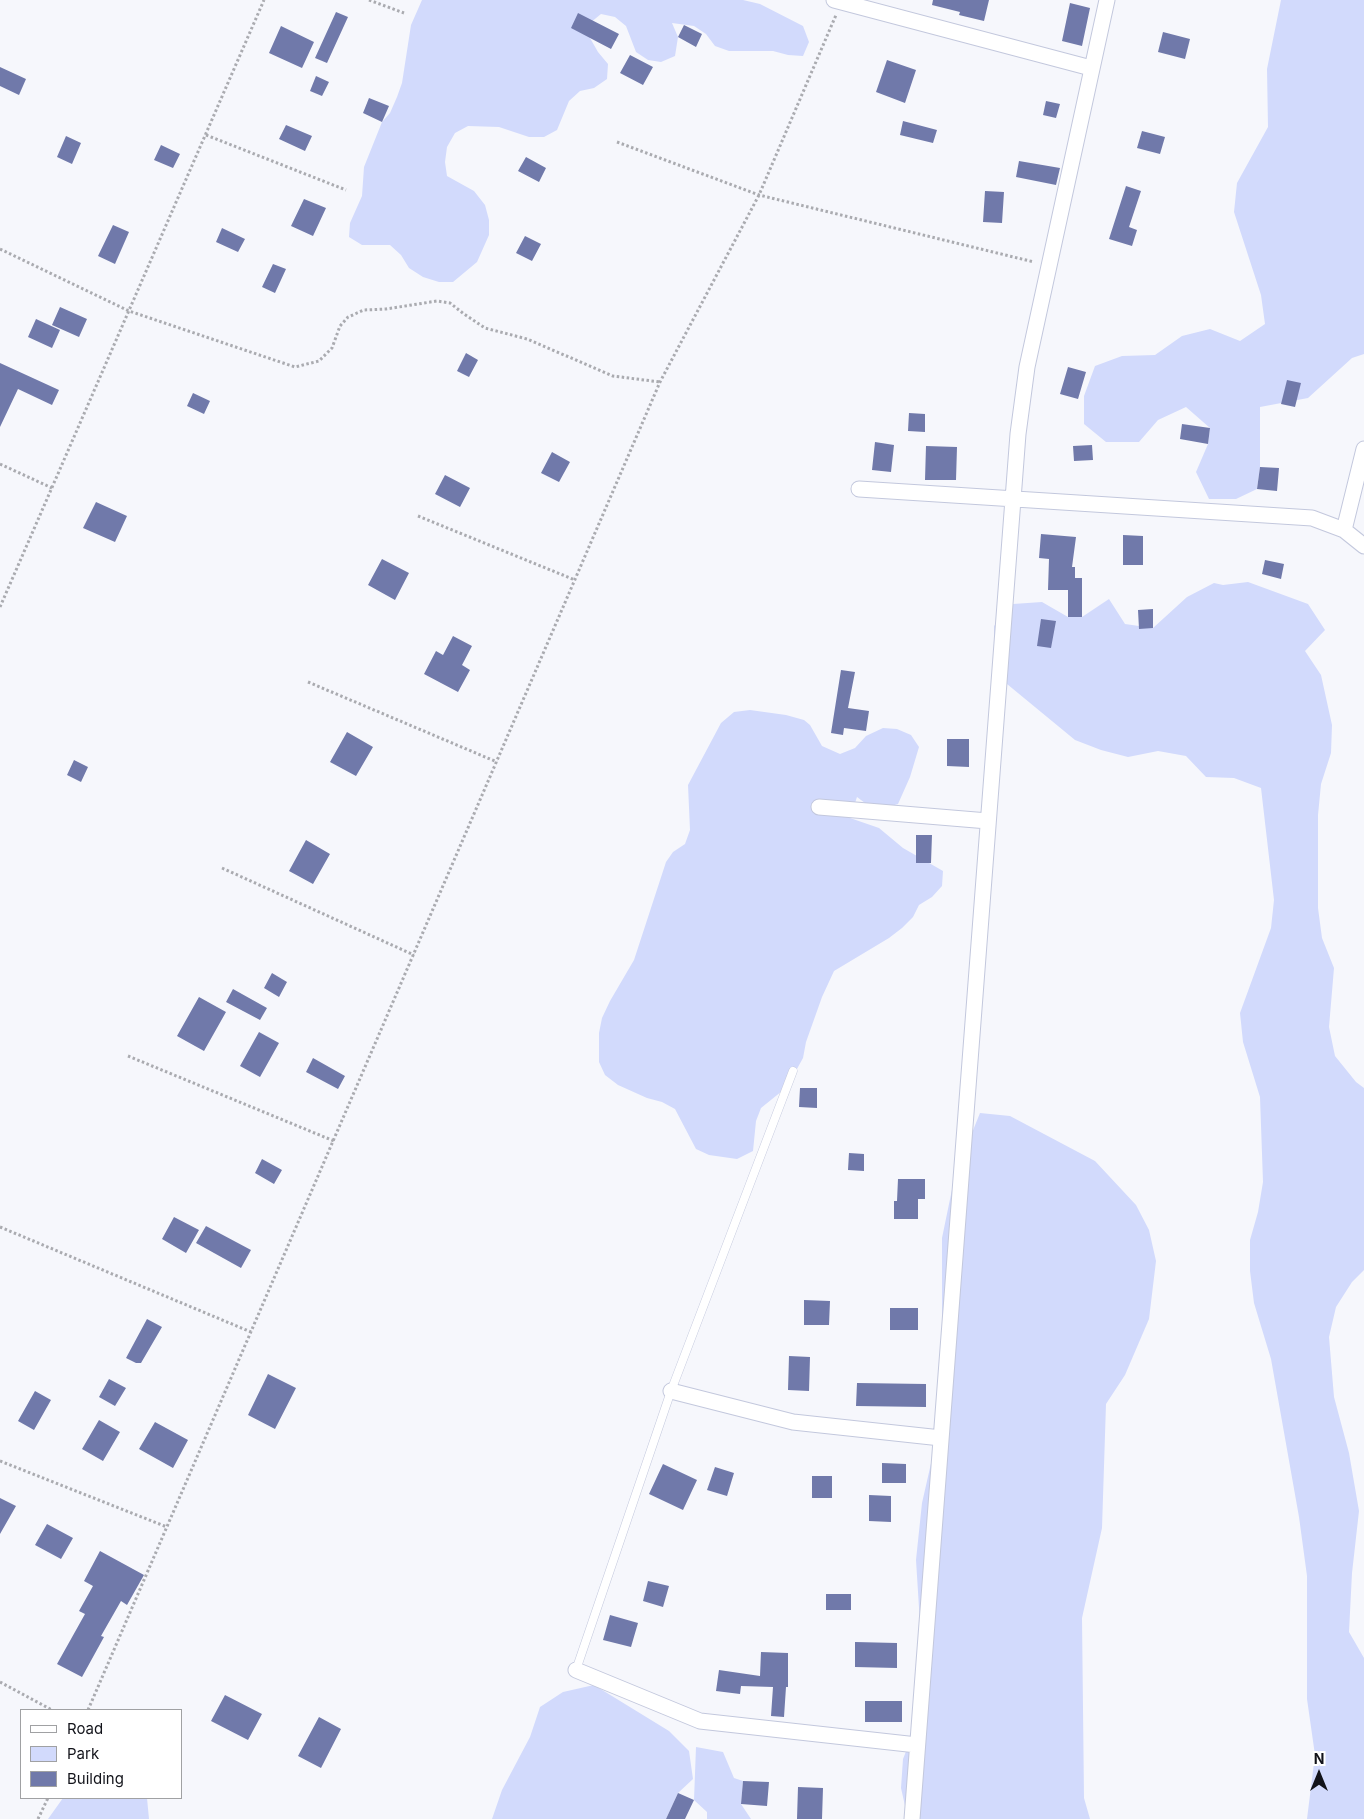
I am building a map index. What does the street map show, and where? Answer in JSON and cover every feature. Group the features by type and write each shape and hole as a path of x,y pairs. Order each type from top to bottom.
{"street":[{"path":"912,1819 1018,434 1027,367 1107,0"},
{"path":"839,1 1091,68"},
{"path":"1344,530 1364,449"},
{"path":"859,489 1312,518 1344,530 1364,546"},
{"path":"819,807 988,821"},
{"path":"671,1391 793,1422 941,1438"},
{"path":"576,1670 700,1721 917,1745"}],"lane":[{"path":"576,1670 671,1391 793,1071"}],"path":[{"path":"0,607 264,0"},
{"path":"370,0 404,14"},
{"path":"88,1709 660,382 759,195 839,1"},
{"path":"206,135 346,190"},
{"path":"618,142 759,195 1049,266"},
{"path":"0,249 129,312 295,366 319,361 332,348 340,326 348,317 364,310 428,302 450,303 485,328 527,339 614,376 660,382"},
{"path":"0,464 52,488"},
{"path":"418,516 575,580"},
{"path":"308,682 497,762"},
{"path":"222,868 414,955"},
{"path":"128,1056 334,1141"},
{"path":"0,1227 252,1332"},
{"path":"0,1461 167,1527"},
{"path":"0,1682 50,1709"},
{"path":"38,1819 48,1799"}],"green space":[{"path":"422,0 743,0 760,4 803,26 809,42 803,56 773,51 729,51 715,46 706,34 694,26 672,23 678,37 675,56 661,62 648,60 636,52 626,26 615,17 601,14 590,23 590,38 608,64 607,79 594,88 580,91 569,101 557,130 544,137 529,137 499,127 468,126 455,133 447,147 445,162 447,176 474,191 485,205 489,220 489,235 477,262 453,282 439,282 423,277 409,268 401,255 390,245 362,245 349,237 350,223 362,196 364,167 382,122 390,113 402,83 411,25"},
{"path":"1281,0 1364,0 1364,354 1352,358 1308,398 1260,407 1260,467 1257,489 1236,499 1209,499 1196,472 1208,444 1210,428 1186,407 1158,420 1139,442 1106,442 1084,424 1084,396 1095,366 1122,356 1155,355 1182,336 1210,329 1240,341 1265,324 1261,295 1234,212 1237,183 1268,127 1267,69"},
{"path":"1248,582 1308,604 1325,630 1305,651 1321,675 1332,725 1331,753 1321,784 1318,815 1318,908 1322,938 1334,968 1329,1027 1335,1056 1356,1082 1364,1088 1364,1270 1352,1282 1336,1307 1329,1337 1334,1397 1349,1453 1359,1511 1352,1573 1349,1632 1364,1658 1364,1819 1307,1819 1315,1755 1307,1699 1307,1576 1299,1517 1271,1359 1254,1303 1250,1271 1250,1240 1258,1212 1263,1182 1260,1097 1243,1042 1240,1013 1271,928 1274,900 1261,788 1234,778 1206,777 1186,756 1158,751 1128,757 1101,750 1075,740 1007,684 994,654 994,626 1013,604 1042,602 1068,617 1082,617 1109,599 1125,624 1153,628 1187,597 1214,583 1223,585"},
{"path":"750,710 786,715 804,720 810,725 822,746 840,754 855,748 866,736 883,728 897,729 911,735 919,747 910,777 898,804 884,808 869,806 857,797 850,818 879,828 903,848 943,871 942,886 932,897 919,905 913,917 902,928 889,938 834,971 822,997 806,1042 803,1058 787,1087 761,1108 756,1121 753,1151 737,1159 709,1155 696,1149 675,1109 618,1085 605,1075 599,1062 599,1033 602,1018 610,1001 634,960 666,862 673,852 685,844 690,830 688,785 721,723 734,712"},
{"path":"980,1113 1010,1116 1095,1161 1136,1205 1149,1230 1156,1261 1149,1319 1125,1375 1106,1404 1102,1528 1082,1618 1084,1798 1090,1819 908,1819 901,1788 903,1759 925,1703 916,1560 922,1503 942,1415 942,1238 955,1175"},
{"path":"594,1685 669,1731 689,1751 693,1779 678,1793 666,1819 492,1819 502,1790 530,1737 540,1707 563,1692"},
{"path":"696,1747 723,1752 734,1778 743,1781 741,1804 751,1819 707,1819 707,1812 694,1800"},
{"path":"62,1799 147,1799 149,1819 48,1819"}],"building":[{"path":"933,0 989,0 984,21 959,15 960,12 932,5"},
{"path":"1070,3 1090,8 1082,46 1062,41"},
{"path":"336,12 348,17 327,63 315,58"},
{"path":"578,13 619,34 611,49 571,28"},
{"path":"684,25 702,34 696,47 678,37"},
{"path":"281,26 314,42 302,68 269,53"},
{"path":"1163,32 1190,39 1185,59 1158,52"},
{"path":"630,55 653,67 643,85 620,73"},
{"path":"887,60 916,70 905,103 876,92"},
{"path":"0,67 26,79 19,95 0,86"},
{"path":"316,76 329,82 322,96 310,91"},
{"path":"369,98 389,106 382,122 363,113"},
{"path":"1046,101 1060,104 1056,118 1043,115"},
{"path":"903,121 937,130 933,143 900,135"},
{"path":"286,125 312,136 305,151 279,139"},
{"path":"1142,131 1165,137 1160,154 1137,148"},
{"path":"66,136 81,143 72,164 57,157"},
{"path":"161,145 180,154 173,168 154,160"},
{"path":"526,157 546,168 539,182 518,171"},
{"path":"1019,161 1060,168 1056,185 1016,177"},
{"path":"1126,186 1141,191 1129,227 1137,230 1132,246 1109,239"},
{"path":"985,191 1004,192 1002,223 983,222"},
{"path":"304,199 326,208 313,236 291,226"},
{"path":"113,225 129,232 115,264 98,256"},
{"path":"222,228 245,239 238,252 216,242"},
{"path":"525,236 541,244 532,261 516,253"},
{"path":"273,264 286,269 275,293 262,287"},
{"path":"60,307 87,319 79,337 52,325"},
{"path":"36,319 60,330 52,348 28,337"},
{"path":"466,353 478,360 469,377 457,371"},
{"path":"0,363 59,390 52,405 18,389 0,427"},
{"path":"1068,367 1086,372 1078,399 1060,394"},
{"path":"1287,380 1301,383 1295,407 1281,404"},
{"path":"193,393 210,401 204,414 187,406"},
{"path":"909,413 925,414 925,432 908,431"},
{"path":"1182,424 1210,428 1208,444 1180,439"},
{"path":"875,442 894,445 891,472 872,470"},
{"path":"1092,445 1093,460 1074,461 1073,446"},
{"path":"926,446 957,447 956,480 925,480"},
{"path":"552,452 570,462 559,482 541,473"},
{"path":"1260,467 1279,468 1277,491 1257,489"},
{"path":"445,475 470,488 460,507 435,494"},
{"path":"96,502 127,516 115,542 83,528"},
{"path":"1041,534 1076,537 1072,567 1075,567 1075,578 1082,578 1082,617 1068,617 1068,590 1048,590 1049,559 1039,558"},
{"path":"1123,535 1143,536 1143,565 1123,565"},
{"path":"382,559 409,573 395,600 368,585"},
{"path":"1265,560 1284,564 1281,579 1262,574"},
{"path":"1153,609 1153,628 1139,629 1138,610"},
{"path":"1041,619 1056,621 1051,648 1037,646"},
{"path":"453,636 472,646 462,665 470,670 458,692 424,674 436,651 443,655"},
{"path":"841,670 855,672 848,708 869,711 866,731 844,728 843,735 831,733"},
{"path":"347,732 373,747 356,776 330,762"},
{"path":"947,739 969,739 969,767 947,766"},
{"path":"74,760 88,767 81,782 67,775"},
{"path":"916,835 932,835 931,863 916,863"},
{"path":"306,840 330,854 313,884 289,871"},
{"path":"272,973 287,982 279,997 264,988"},
{"path":"233,989 267,1008 260,1020 226,1002"},
{"path":"199,997 226,1012 204,1051 177,1036"},
{"path":"259,1032 279,1043 260,1077 240,1066"},
{"path":"313,1058 345,1076 338,1089 306,1072"},
{"path":"800,1088 817,1088 817,1108 799,1107"},
{"path":"849,1153 864,1154 864,1171 848,1170"},
{"path":"262,1159 282,1170 274,1184 255,1173"},
{"path":"898,1179 925,1179 925,1199 918,1199 918,1219 894,1219 894,1201 897,1201"},
{"path":"174,1217 199,1230 186,1253 162,1239"},
{"path":"206,1226 251,1250 241,1268 196,1243"},
{"path":"804,1300 830,1301 829,1325 804,1325"},
{"path":"890,1308 918,1308 918,1330 890,1330"},
{"path":"147,1319 162,1327 141,1363 136,1363 126,1358"},
{"path":"789,1356 810,1357 809,1391 788,1390"},
{"path":"268,1374 296,1388 275,1429 248,1415"},
{"path":"109,1379 126,1388 115,1406 99,1397"},
{"path":"857,1383 926,1384 926,1407 856,1406"},
{"path":"35,1391 51,1400 34,1430 18,1421"},
{"path":"99,1420 120,1432 103,1461 82,1449"},
{"path":"155,1422 188,1440 173,1468 139,1449"},
{"path":"882,1463 906,1464 906,1483 882,1483"},
{"path":"663,1464 697,1480 683,1510 649,1494"},
{"path":"715,1467 734,1473 727,1496 707,1490"},
{"path":"812,1476 832,1476 832,1498 812,1498"},
{"path":"869,1495 891,1496 891,1522 869,1521"},
{"path":"0,1498 16,1506 0,1534"},
{"path":"47,1524 73,1538 61,1559 35,1545"},
{"path":"100,1551 144,1575 127,1605 121,1601 101,1636 104,1637 82,1677 57,1664 85,1614 79,1611 93,1586 84,1581"},
{"path":"648,1581 669,1586 663,1607 643,1601"},
{"path":"826,1594 851,1594 851,1610 826,1610"},
{"path":"610,1615 638,1623 631,1647 603,1640"},
{"path":"855,1642 897,1643 897,1668 855,1667"},
{"path":"761,1652 788,1653 788,1687 786,1687 784,1717 771,1716 773,1687 741,1686 740,1694 716,1691 719,1670 760,1676"},
{"path":"225,1695 262,1714 248,1740 211,1721"},
{"path":"865,1701 902,1701 902,1722 865,1722"},
{"path":"319,1717 341,1729 321,1768 298,1756"},
{"path":"743,1781 769,1782 767,1806 741,1804"},
{"path":"798,1787 823,1788 822,1819 797,1819"},
{"path":"678,1793 694,1800 685,1819 666,1819"}]}
